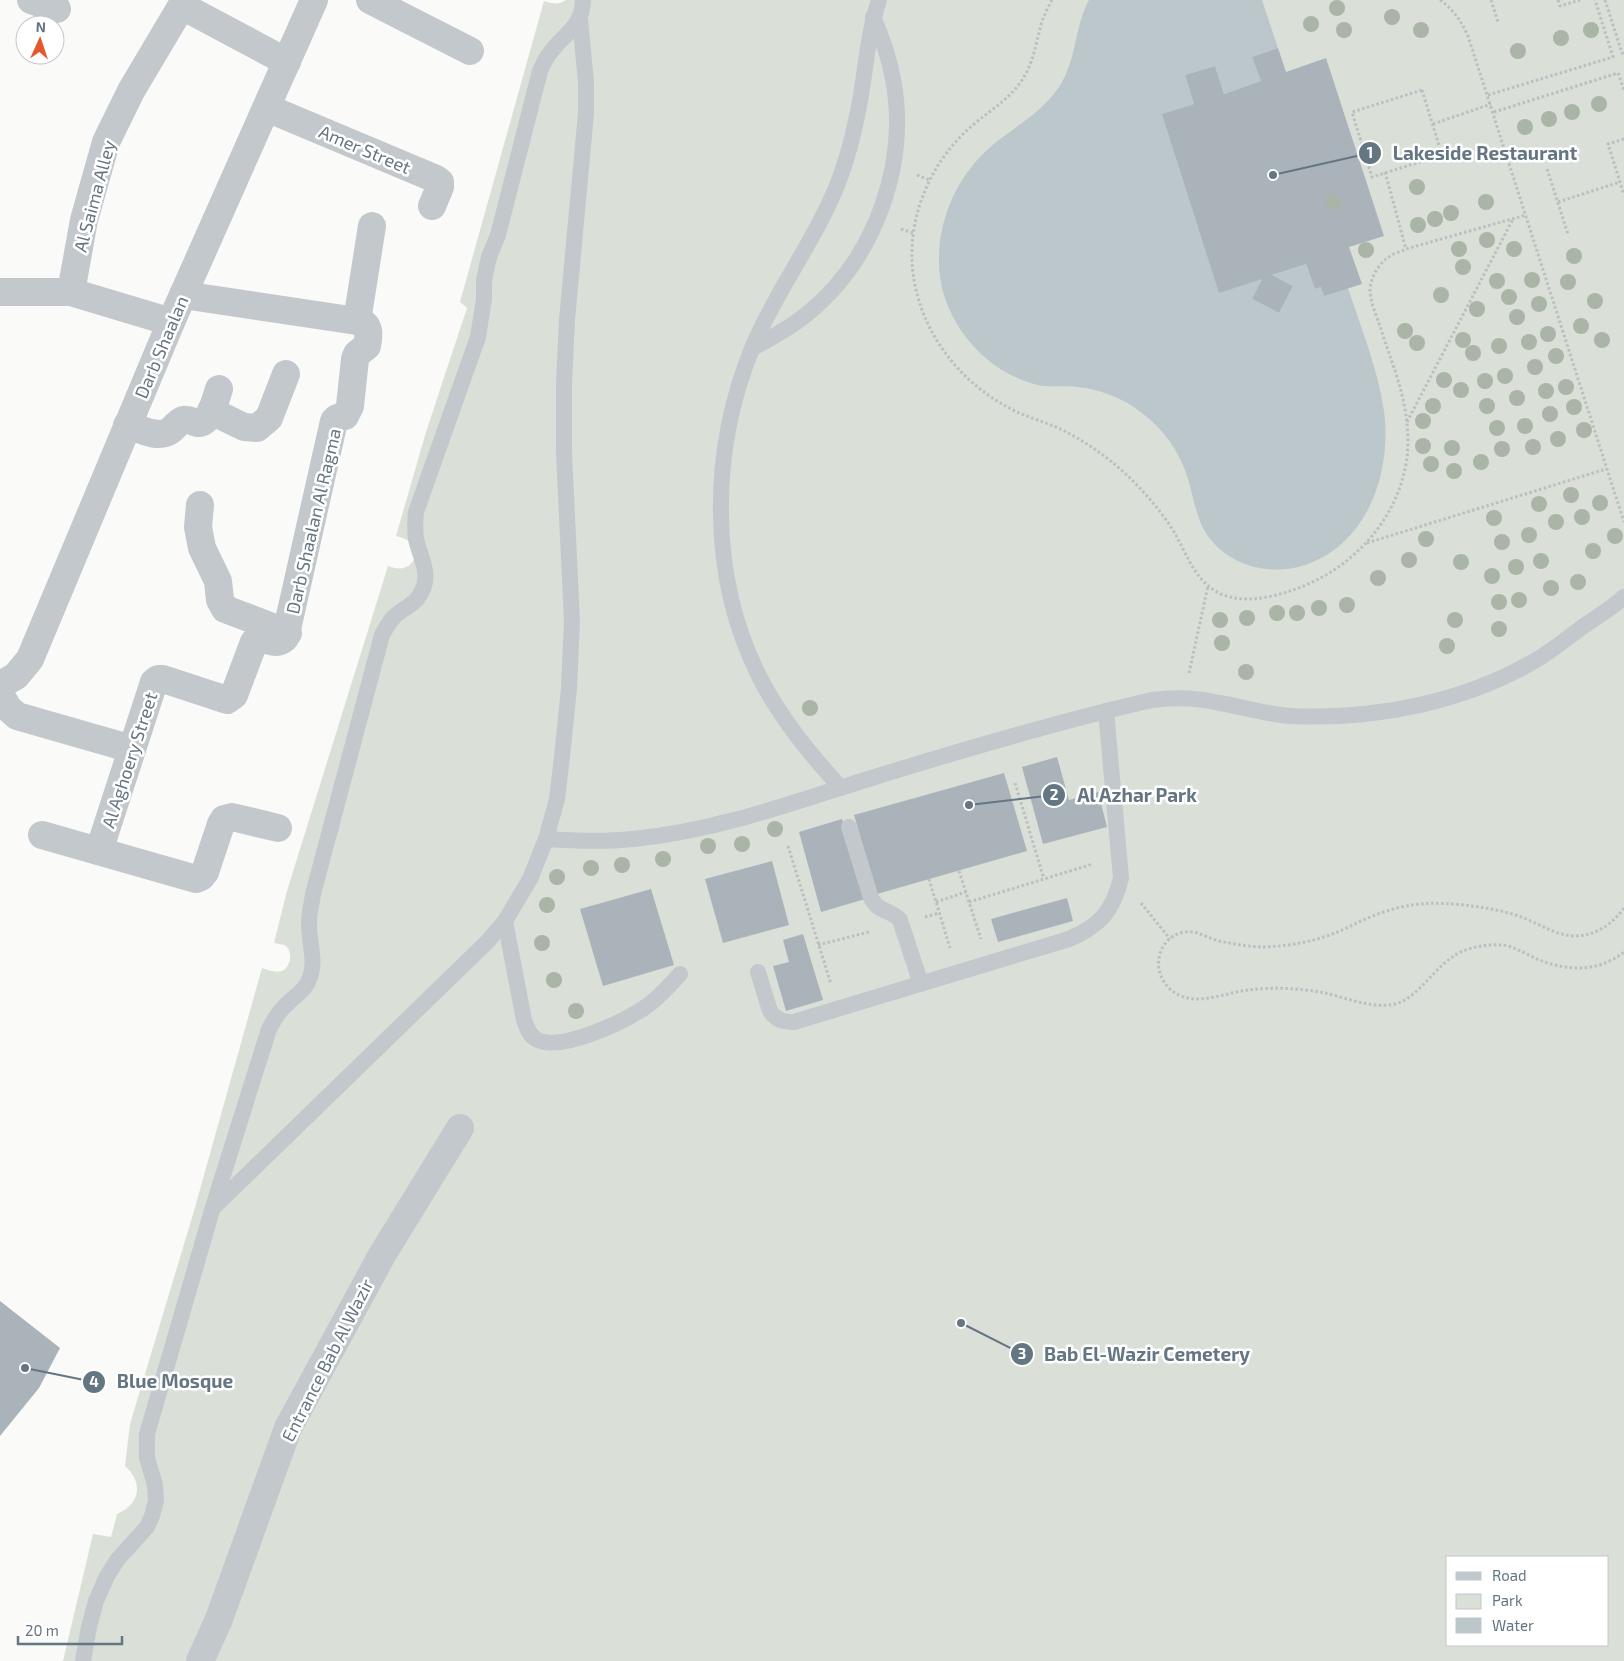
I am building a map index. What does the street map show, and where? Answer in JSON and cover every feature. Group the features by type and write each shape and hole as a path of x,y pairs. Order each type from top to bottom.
{"street":[{"path":"31,0 58,9"},
{"name":"Darb Shaalan","path":"0,686 16,676 30,659 171,322 314,0"},
{"path":"370,0 470,51"},
{"path":"183,3 287,62"},
{"name":"Al Saima Alley","path":"71,292 84,220 106,142 131,91 183,3"},
{"name":"Amer Street","path":"266,108 436,179 440,182 440,187 432,206"},
{"path":"183,295 358,321 372,226"},
{"path":"0,292 71,292 171,322"},
{"name":"Darb Shaalan Al Ragma","path":"224,700 232,698 234,695 256,640 280,642 288,633 334,421 345,416 350,406 354,359 367,346 369,337 368,327 363,322 358,321"},
{"path":"127,425 158,435 168,432 180,421 187,420 202,423 207,420 215,400 244,427 257,428 269,418 286,374"},
{"path":"200,506 198,527 202,548 218,581 220,600 225,609 288,633"},
{"name":"Al Aghoery Street","path":"99,851 153,684 156,680 162,679 224,700"},
{"path":"0,694 8,708 18,716 132,749"},
{"path":"42,835 199,878 205,872 220,824 224,819 232,817 278,828"},
{"name":"Entrance Bab Al Wazir","path":"200,1661 219,1619 288,1428 382,1255 460,1128"}],"lane":[{"path":"84,1661 91,1618 96,1601 118,1559 147,1527 152,1516 156,1501 155,1485 147,1458 147,1434 213,1208 269,1029 277,1015 301,993 308,983 312,972 314,958 310,944 309,920 313,894 382,635 396,615 416,599 423,588 426,576 425,564 416,538 416,512 478,336 484,300 484,280 489,257 498,235 540,71 550,53 574,29 580,18 583,7 582,0"},
{"path":"841,788 810,754 788,724 760,677 745,643 736,617 725,572 721,536 721,495 724,455 732,416 752,348 783,286 805,252 823,218 838,182 851,142 874,17 879,0"},
{"path":"752,348 808,314 832,291 852,265 869,237 884,202 894,159 897,112 893,79 885,47 874,17"},
{"path":"213,1208 470,960 505,921 530,879 546,840 557,799 560,774 569,688 572,622 564,452 564,383 567,320 586,113 586,83 580,18"},
{"path":"546,840 632,839 674,834 724,822 841,788 1014,734 1152,700 1183,698 1202,700 1289,716 1377,713 1420,705 1462,693 1502,677 1541,657 1624,597"},
{"path":"758,972 770,1011 779,1020 794,1022 1085,933 1110,910 1117,895 1121,878 1106,711"},
{"path":"849,827 871,898 877,908 892,913 900,920 921,984"},
{"path":"505,921 526,1025 528,1031 535,1038 544,1042 562,1042 625,1020 658,997 680,974"}],"path":[{"path":"1052,0 1040,27 1031,63 1022,80 1000,104 971,126 953,145 941,161 923,194 913,233 912,260 915,288 924,314 936,339 970,381 1004,406 1058,428 1112,461 1149,498 1171,528 1197,574 1208,586 1221,594 1249,600 1289,592 1313,583 1346,561 1366,544 1382,523 1398,492 1406,461 1408,445 1407,423 1399,384 1374,309 1370,290 1376,271 1388,256 1406,249 1526,215"},
{"path":"1440,0 1452,9 1464,28 1494,112 1624,522"},
{"path":"1491,0 1498,22"},
{"path":"1558,0 1560,6 1580,0"},
{"path":"1488,96 1613,57 1595,0"},
{"path":"1605,0 1622,53 1624,53"},
{"path":"1494,112 1618,73 1624,90"},
{"path":"1422,90 1432,124 1442,155 1372,177 1352,112 1422,90"},
{"path":"1432,124 1491,104"},
{"path":"1624,139 1608,144 1624,195"},
{"path":"1547,169 1568,234"},
{"path":"1385,172 1406,249"},
{"path":"1558,202 1620,182"},
{"path":"1407,423 1514,219"},
{"path":"1366,544 1606,469"},
{"path":"1183,698 1208,586"},
{"path":"1014,784 1044,879"},
{"path":"788,846 838,1009"},
{"path":"969,902 1120,856"},
{"path":"959,871 988,964"},
{"path":"1121,878 1170,940"},
{"path":"929,879 958,973"},
{"path":"936,902 966,892"},
{"path":"1624,908 1608,926 1594,933 1578,936 1562,934 1521,916 1492,909 1444,903 1388,910 1338,932 1313,940 1287,945 1263,947 1239,945 1216,940 1198,933 1186,932 1175,935 1166,943 1160,953 1158,964 1160,976 1166,986 1175,993 1186,997 1197,999 1248,990 1298,989 1322,992 1386,1006 1407,1000 1447,960 1459,952 1473,947 1487,945 1504,946 1519,950 1553,965 1572,969 1588,968 1604,963 1624,952"}],"green space":[{"path":"566,0 1624,0 1624,1661 63,1661 93,1534 111,1537 117,1514 131,1505 137,1493 135,1479 125,1466 130,1424 194,1211 262,968 280,972 289,963 290,952 286,946 274,943 287,891 388,566 406,567 414,558 415,551 412,545 396,536 426,432 467,308 460,302 544,1 555,4"}],"water":[{"path":"1089,0 1262,0 1278,48 1252,57 1261,81 1224,94 1215,66 1185,75 1194,104 1163,114 1262,279 1252,299 1279,313 1293,286 1272,275 1306,264 1315,289 1321,287 1348,288 1369,349 1384,411 1384,458 1379,481 1371,503 1360,523 1345,541 1327,555 1305,565 1275,570 1260,568 1232,558 1219,549 1201,524 1188,478 1179,456 1165,436 1148,418 1128,403 1103,392 1078,387 1038,385 1018,378 999,368 968,340 956,322 947,303 941,283 939,262 943,226 948,208 965,176 976,161 989,148 1040,109 1059,87 1069,66 1084,11"}],"building":[{"path":"1278,48 1286,72 1326,58 1384,236 1349,247 1362,284 1324,296 1321,287 1315,289 1306,264 1272,275 1293,286 1279,313 1252,299 1262,279 1219,293 1162,114 1194,104 1185,75 1215,66 1224,94 1261,81 1252,57"},
{"path":"1057,757 1069,800 1098,792 1107,827 1043,844 1022,767"},
{"path":"1004,773 1027,851 877,894 854,815"},
{"path":"842,819 865,899 821,912 799,832"},
{"path":"772,861 789,925 723,943 705,879"},
{"path":"651,889 674,965 603,986 580,909"},
{"path":"1067,898 1073,921 998,942 991,919"},
{"path":"803,934 823,1000 786,1011 773,966 789,962 783,940"},
{"path":"0,1301 60,1348 39,1388 0,1436"}],"place":[{"name":"Lakeside Restaurant","path":"1273,175"},
{"name":"Al Azhar Park","path":"969,805"},
{"name":"Bab El-Wazir Cemetery","path":"961,1323"},
{"name":"Blue Mosque","path":"25,1368"}]}
